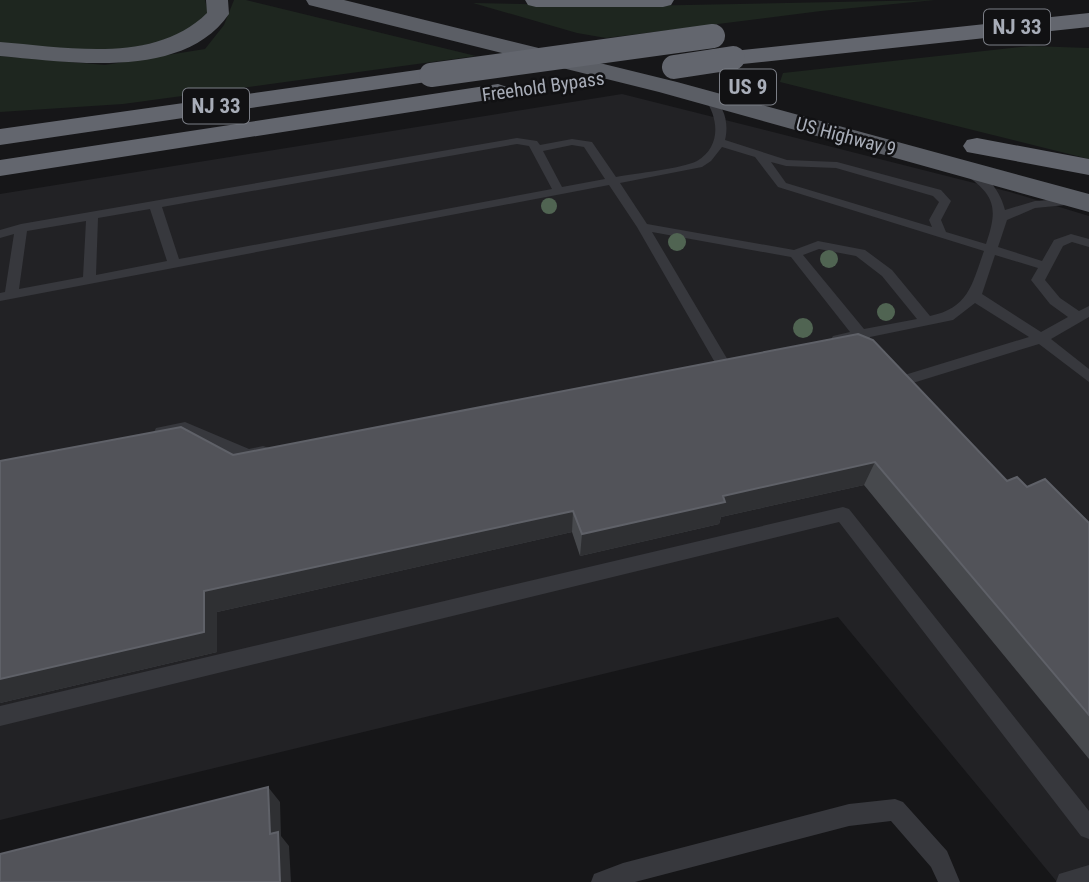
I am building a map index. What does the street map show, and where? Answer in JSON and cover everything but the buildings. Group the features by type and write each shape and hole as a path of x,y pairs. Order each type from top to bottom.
{"highway":[{"path":"0,49 98,55 154,50 186,40 203,31 218,14 217,0"},
{"name":"US Highway 9","path":"317,0 710,99 960,167 1086,193"},
{"name":"US Highway 9","path":"398,0 886,122"},
{"path":"536,0 663,0"},
{"name":"Freehold Bypass","path":"554,84 733,58 1089,20"},
{"name":"Freehold Bypass","path":"0,137 737,33"},
{"path":"945,34 1089,40"},
{"name":"Freehold Bypass","path":"0,168 526,88"},
{"path":"0,179 138,156 163,143"},
{"path":"1086,193 964,143 1089,167"}],"lane":[{"path":"21,229 6,296 698,165 708,159 723,132 723,119 718,107 710,99"},
{"path":"0,234 277,181 517,141 528,141 537,149 559,192"},
{"path":"537,149 572,142 588,144 643,227 722,362"},
{"path":"718,142 786,163 836,165 937,193 945,201 935,220 941,234"},
{"path":"761,157 782,185 1046,266"},
{"path":"819,342 948,317 975,296 1001,218 996,198 985,183 960,167"},
{"path":"1001,218 1018,207 1086,193"},
{"path":"155,205 175,265"},
{"path":"89,281 92,216"},
{"path":"643,227 795,254 818,245 860,253 887,273 926,321"},
{"path":"1084,314 1045,291 1038,280 1058,243 1071,238 1089,243"},
{"path":"795,254 877,353"},
{"path":"975,296 1041,338 1089,377"},
{"path":"903,381 1041,338 1084,314"},
{"path":"142,437 185,428 248,455 277,449"},
{"path":"0,716 843,514 1089,828"},
{"path":"602,882 623,874 849,816 895,810 939,859 948,882"},
{"path":"1066,882 1089,876"}],"shaded area":[{"path":"0,0 205,0 209,17 187,36 112,52 0,44"},
{"path":"234,0 246,0 476,56 123,104 0,112 0,56 105,65 205,49 224,25"},
{"path":"935,0 821,11 606,38 577,33 473,3 635,6"},
{"path":"1030,46 1089,48 1089,159 780,82 783,73"},
{"path":"622,94 1010,192 1089,216 1089,882 1057,882 838,617 0,820 0,194"}]}
